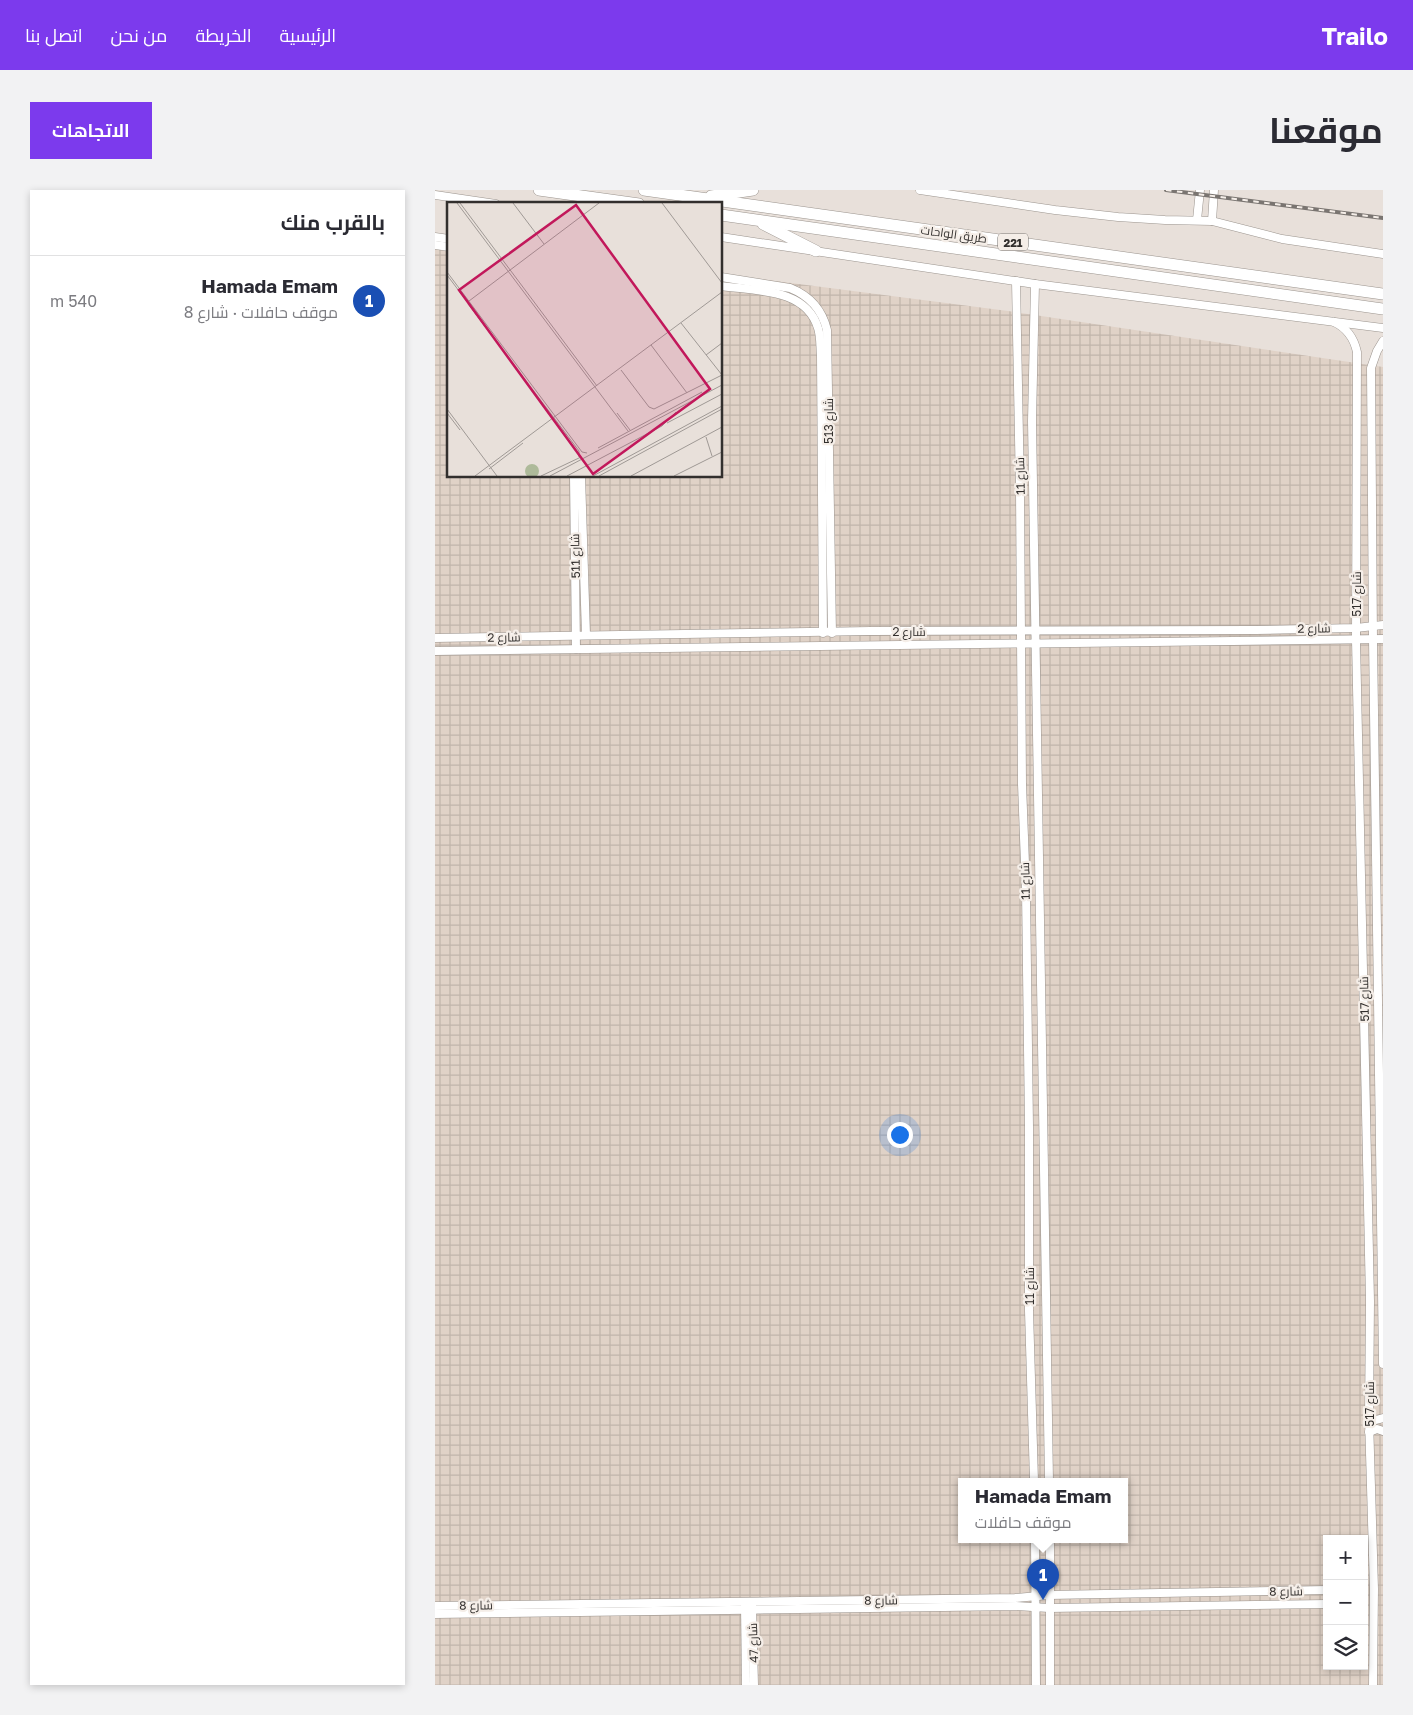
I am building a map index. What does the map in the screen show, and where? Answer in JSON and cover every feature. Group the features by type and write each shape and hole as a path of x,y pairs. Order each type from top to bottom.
{"highway":[{"path":"539,190 625,202"},
{"name":"طريق الواحات","path":"644,190 1383,294"},
{"path":"698,198 753,190"},
{"name":"طريق الواحات","path":"723,215 1383,309"},
{"path":"755,220 816,251"}],"street":[{"path":"920,190 1118,217 1212,221 1282,239 1383,254"},
{"path":"1197,220 1200,190"},
{"path":"1212,221 1214,190"},
{"path":"435,195 482,202"},
{"path":"723,237 1035,284 1383,328"},
{"name":"شارع 513","path":"723,277 790,288 808,297 815,304 825,321 827,330 824,355 825,460 832,633"},
{"path":"725,286 730,278"},
{"name":"شارع 11","path":"1016,281 1022,644 1022,784 1027,1013 1029,1311 1034,1478"},
{"name":"شارع 11","path":"1035,284 1032,421 1049,1478"},
{"name":"شارع 513","path":"725,286 782,295 799,301 815,319 824,355"},
{"name":"شارع 517","path":"1335,322 1350,334 1357,352 1356,640 1370,1314 1369,1432 1374,1589 1373,1685"},
{"name":"شارع 517","path":"1383,341 1374,357 1371,368 1383,1364"},
{"name":"شارع 511","path":"574,478 576,650"},
{"name":"شارع 511","path":"581,478 587,635"},
{"name":"شارع 513","path":"820,646 827,542"},
{"name":"شارع 2","path":"435,638 1356,628 1383,625"},
{"name":"شارع 2","path":"435,651 1383,639"},
{"path":"1027,1013 1042,1013"},
{"path":"1369,1418 1376,1420 1383,1418"},
{"path":"1369,1432 1377,1429 1383,1431"},
{"path":"1035,1543 1036,1685"},
{"path":"1050,1543 1050,1685"},
{"path":"1368,1590 1374,1589"},
{"name":"شارع 8","path":"435,1614 1015,1598 1049,1594 1323,1590"},
{"path":"1368,1603 1374,1603"},
{"name":"شارع 8","path":"435,1606 748,1605 1016,1606 1049,1608 1323,1604"},
{"name":"شارع 47","path":"746,1685 748,1605"},
{"name":"شارع 47","path":"748,1605 754,1685"}],"shaded area":[{"path":"435,236 447,238 447,478 723,478 723,274 1008,311 1383,367 1383,1685 435,1685"}],"railway":[{"path":"1166,190 1383,218"}],"place":[{"name":"Hamada Emam","path":"1043,1600"}]}
